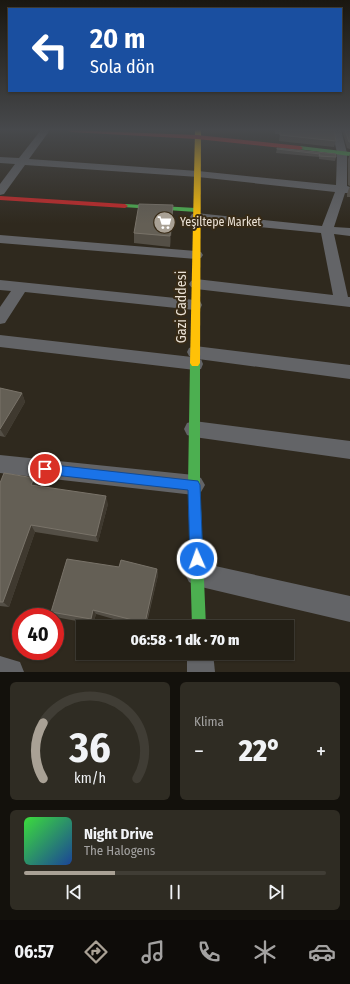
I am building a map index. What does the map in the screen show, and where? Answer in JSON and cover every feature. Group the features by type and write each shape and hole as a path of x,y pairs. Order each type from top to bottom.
{"street":[{"path":"15,161 198,174 346,189"},
{"name":"Gazi Caddesi","path":"198,161 196,214 194,485 199,620"},
{"path":"196,284 346,302 327,230 346,189 346,161"},
{"path":"0,192 22,162"},
{"path":"0,198 196,214 350,232"},
{"path":"0,239 196,255"},
{"path":"0,285 195,305"},
{"path":"0,318 21,287"},
{"path":"0,341 350,372"},
{"path":"194,429 350,450"},
{"path":"0,464 194,485"},
{"path":"197,574 350,609"},
{"path":"200,660 201,672"},
{"path":"0,670 10,672"}],"building":[{"path":"139,204 173,205 170,236 134,233"},
{"path":"0,388 22,393 0,429"},
{"path":"4,473 34,478 31,485 106,496 96,536 31,525 3,602 0,602 0,483"},
{"path":"67,559 119,567 121,560 157,569 146,620 133,620 93,610 91,619 64,614 64,608 52,608"}],"traffic: fast":[{"path":"125,206 196,210"},
{"path":"195,363 194,485 199,620"}],"traffic: slow":[{"path":"195,363 198,161"}],"traffic: jam":[{"path":"0,198 125,206"}],"place":[{"name":"Yeşiltepe Market","path":"164,222"}],"route":[{"path":"45,469 194,485 197,559"}]}
